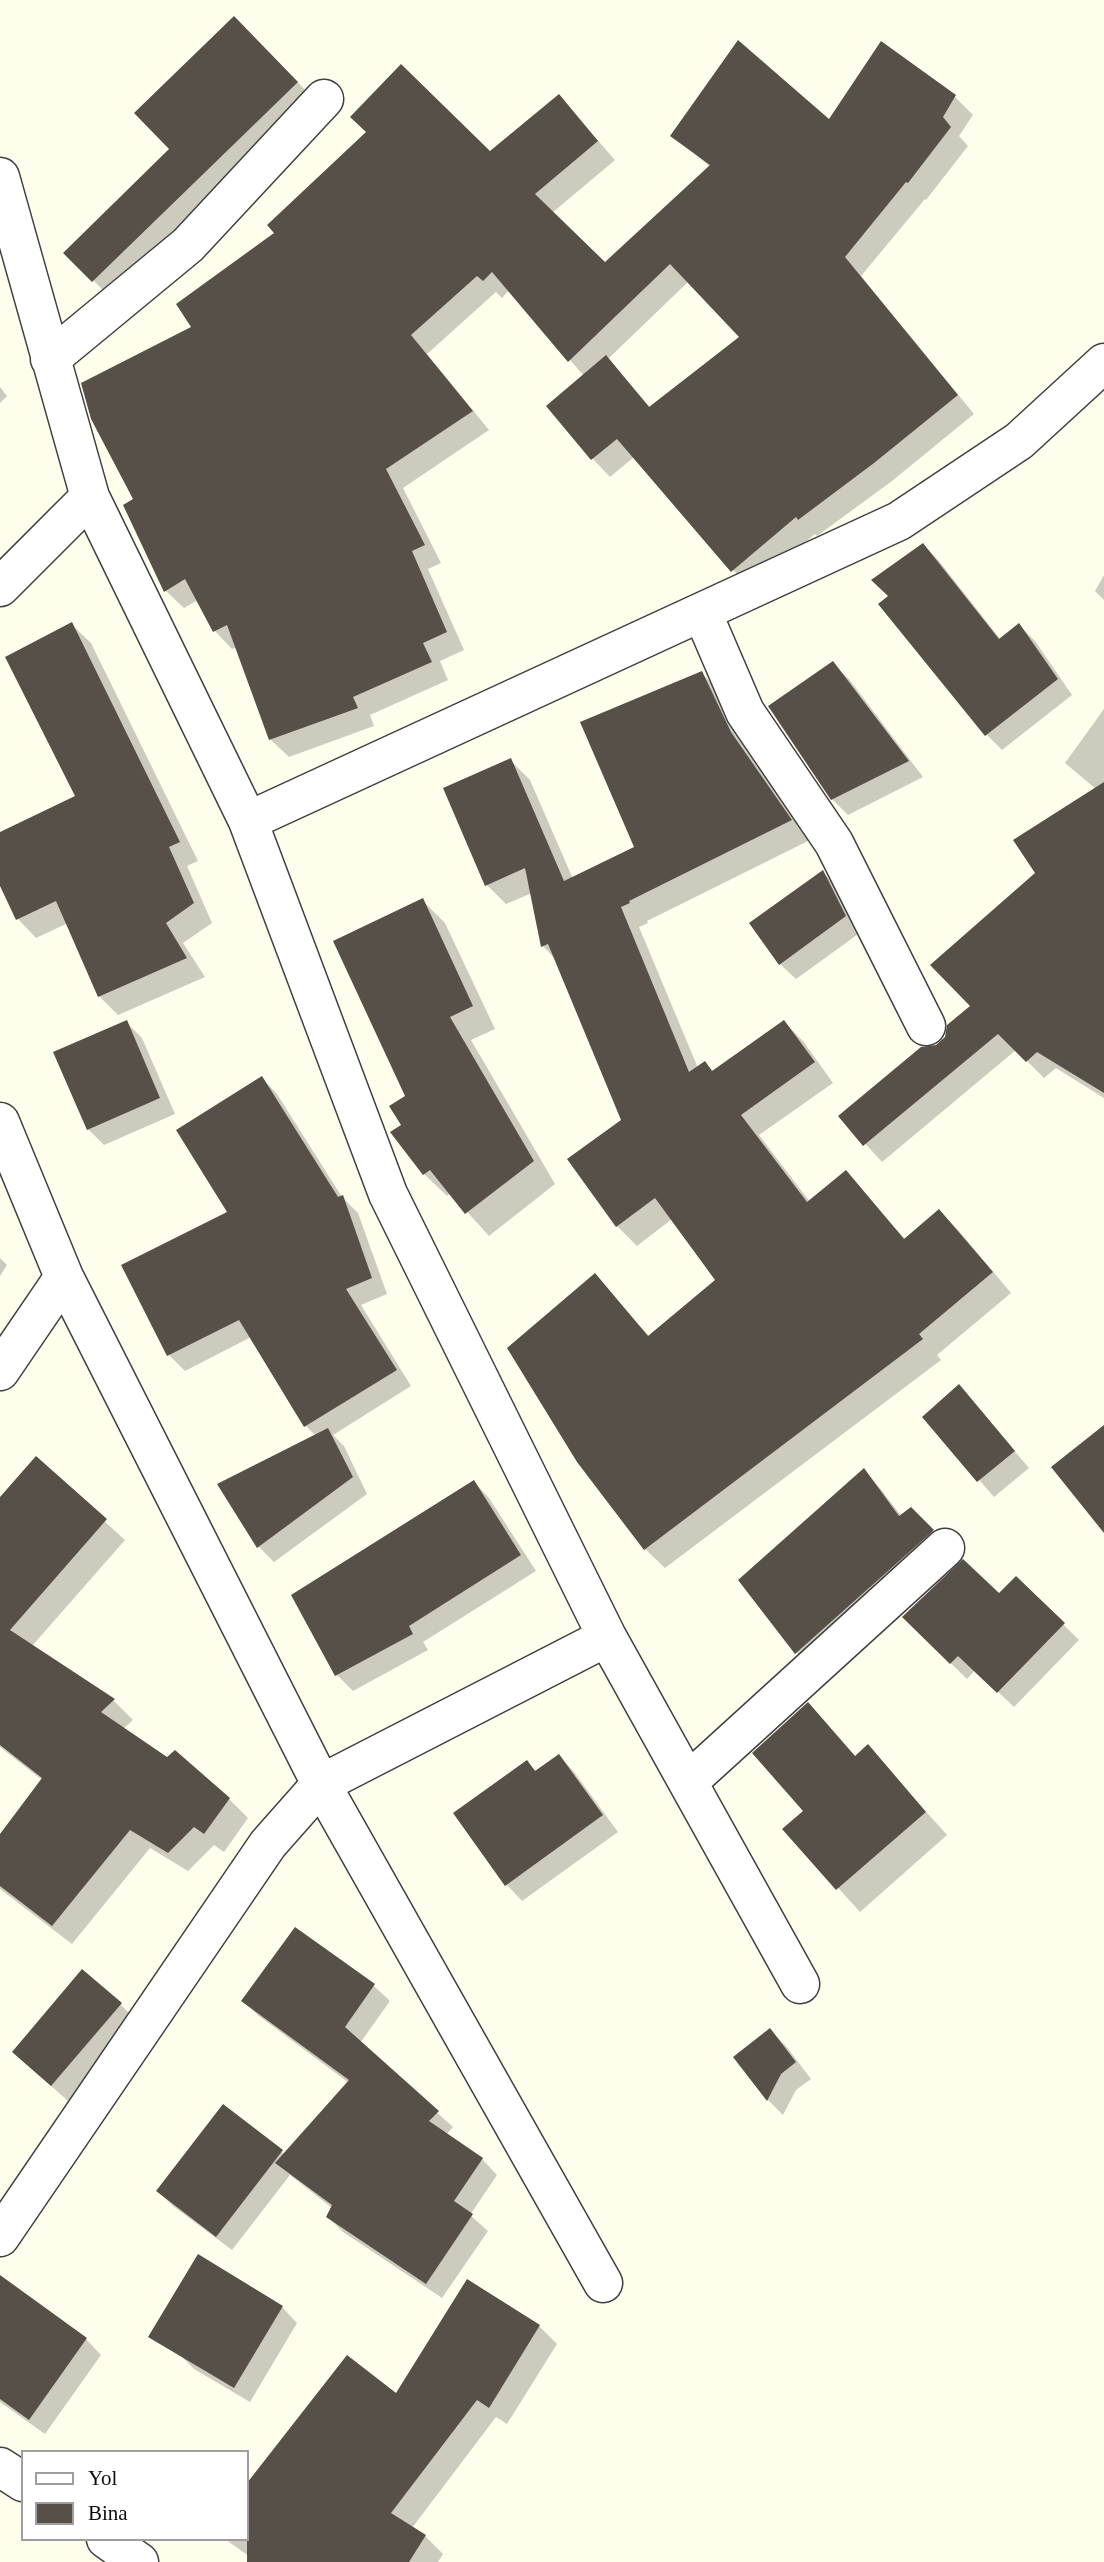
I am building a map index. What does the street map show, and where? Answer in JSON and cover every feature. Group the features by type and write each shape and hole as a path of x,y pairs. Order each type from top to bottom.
{"street":[{"path":"50,359 188,245 324,99"},
{"path":"0,177 90,496 248,821 387,1194 607,1637 800,1984"},
{"path":"248,821 899,521 1019,441 1104,363"},
{"path":"0,587 90,496"},
{"path":"702,612 745,712 834,843 926,1026"},
{"path":"0,1122 64,1277 321,1784 603,2283"},
{"path":"0,1371 64,1277"},
{"path":"688,1782 945,1548"},
{"path":"0,2237 268,1844 321,1784 607,1637"},
{"path":"0,2467 21,2481"},
{"path":"109,2541 139,2562"}],"building":[{"path":"234,16 298,82 92,282 63,253 169,149 134,113"},
{"path":"738,40 829,119 881,41 956,95 943,117 951,127 845,257 958,395 874,463 798,520 796,517 731,572 617,439 591,460 546,406 606,355 649,407 739,337 670,264 568,362 492,272 483,281 477,276 411,335 473,411 386,469 425,545 412,551 447,632 423,643 432,662 353,697 358,708 269,740 227,625 213,632 185,579 164,592 123,505 133,499 91,419 81,383 191,327 176,304 274,233 267,225 366,132 350,117 401,64 490,151 559,94 598,141 535,194 605,262 710,165 670,136"},
{"path":"923,543 999,639 1019,623 1058,679 985,736 878,604 888,596 871,580"},
{"path":"72,622 180,842 169,847 194,903 166,923 187,958 98,997 56,901 16,920 0,886 0,832 75,796 5,657"},
{"path":"833,661 909,761 831,800 768,706"},
{"path":"702,671 731,732 792,820 621,907 689,1072 705,1061 712,1071 784,1020 815,1062 741,1115 807,1202 846,1170 904,1239 939,1209 993,1272 919,1334 923,1339 644,1550 577,1462 507,1348 595,1273 648,1336 715,1280 655,1198 616,1227 567,1159 621,1120 548,944 541,947 525,868 485,886 443,788 511,758 564,881 634,847 580,722"},
{"path":"1104,782 1104,1093 1037,1052 1026,1062 998,1034 863,1146 838,1116 921,1047 936,1045 945,1037 947,1025 970,1006 930,965 1035,873 1013,840"},
{"path":"823,870 846,916 779,965 749,923"},
{"path":"423,898 473,1006 450,1017 534,1161 465,1214 430,1170 423,1175 390,1132 401,1125 389,1106 405,1096 333,941"},
{"path":"127,1020 160,1098 87,1130 53,1052"},
{"path":"262,1076 338,1197 343,1195 372,1278 346,1289 397,1370 304,1427 239,1320 167,1356 121,1265 227,1212 176,1130"},
{"path":"959,1384 1015,1451 977,1482 922,1417"},
{"path":"1104,1425 1104,1533 1051,1467"},
{"path":"328,1428 353,1477 257,1548 217,1484"},
{"path":"36,1456 107,1519 10,1630 115,1699 101,1712 167,1757 175,1750 230,1798 204,1834 194,1827 168,1853 130,1830 52,1926 0,1886 0,1834 42,1778 0,1745 0,1497"},
{"path":"864,1468 899,1516 911,1507 934,1530 795,1654 738,1580"},
{"path":"474,1480 521,1555 409,1626 413,1634 335,1676 291,1595"},
{"path":"963,1559 999,1593 1016,1576 1065,1623 997,1693 958,1656 950,1664 902,1617"},
{"path":"808,1702 855,1756 868,1744 926,1812 836,1890 782,1829 803,1811 752,1753"},
{"path":"559,1754 603,1815 505,1886 453,1813 527,1760 535,1771"},
{"path":"295,1927 375,1984 345,2027 439,2111 429,2121 483,2158 454,2201 473,2214 426,2284 326,2217 332,2205 275,2163 349,2080 241,2001"},
{"path":"82,1969 122,2003 51,2086 12,2052"},
{"path":"770,2028 796,2062 781,2074 767,2101 733,2057"},
{"path":"223,2104 283,2150 216,2237 156,2191"},
{"path":"198,2254 283,2306 234,2388 148,2337"},
{"path":"0,2275 87,2338 29,2420 0,2399"},
{"path":"467,2279 540,2325 489,2408 477,2400 391,2513 426,2535 409,2562 247,2562 248,2482 347,2355 396,2393"}]}
